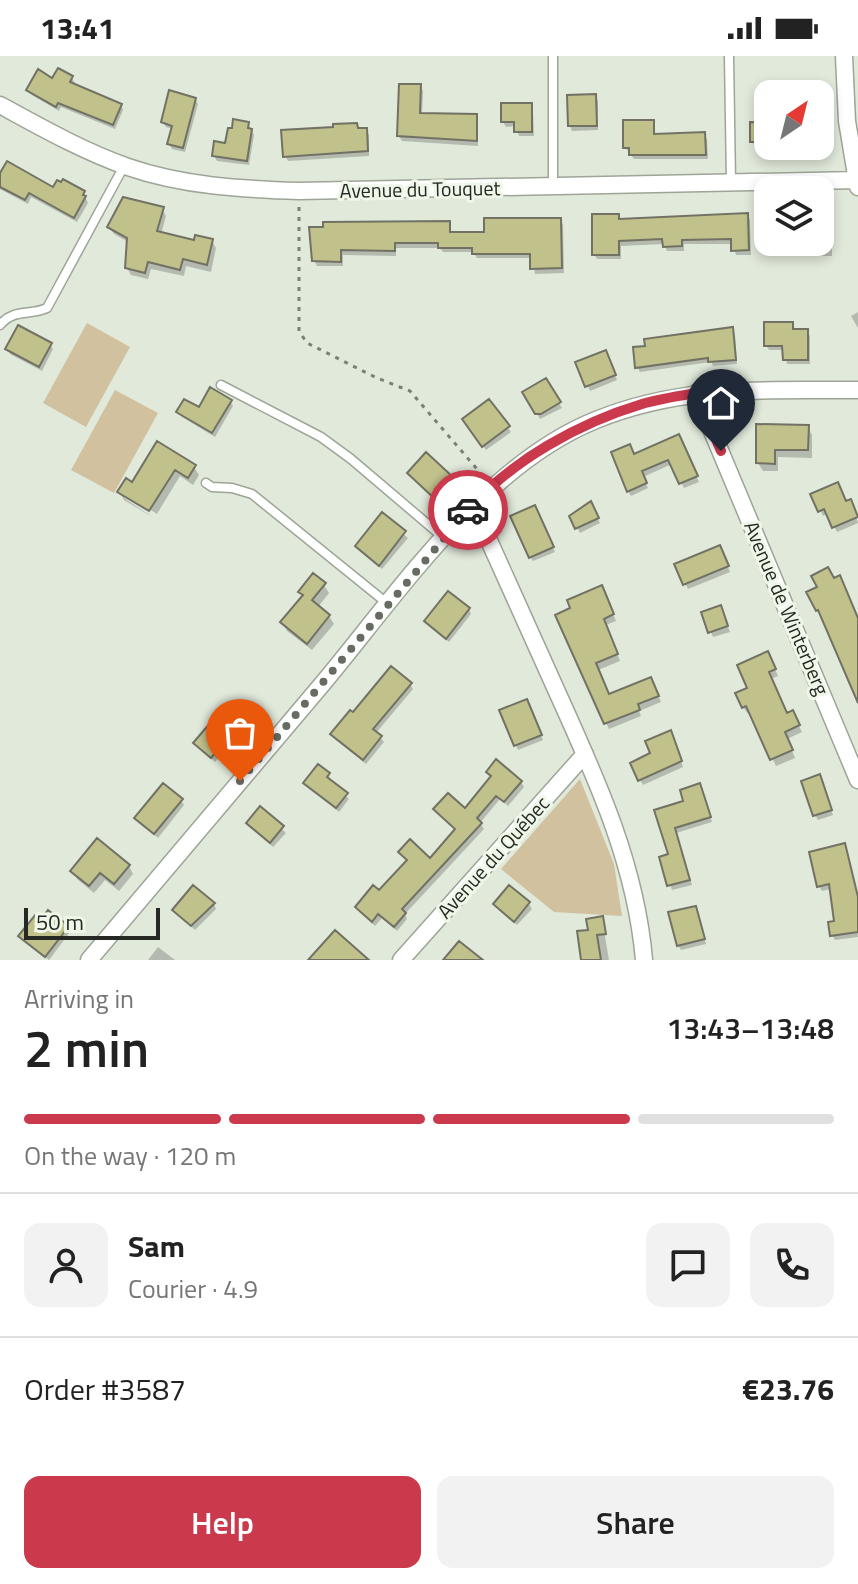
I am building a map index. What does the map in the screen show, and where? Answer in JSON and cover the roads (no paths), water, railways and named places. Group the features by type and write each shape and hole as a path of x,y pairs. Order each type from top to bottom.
{"street":[{"path":"844,56 847,121 858,183"},
{"name":"Avenue du Touquet","path":"0,105 56,136 124,166 200,185 299,191 858,183"},
{"path":"89,960 473,505 541,450 593,421 644,403 696,393 858,390"},
{"name":"Avenue de Winterberg","path":"696,393 858,780"},
{"path":"473,505 619,837 641,923 644,960"},
{"name":"Avenue du Québec","path":"401,960 585,754"}],"lane":[{"path":"553,56 553,186"},
{"path":"729,56 731,183"},
{"path":"0,325 17,313 47,308 124,166"},
{"path":"221,385 321,437 445,538"},
{"path":"206,483 212,487 232,488 252,494 389,604"}]}
